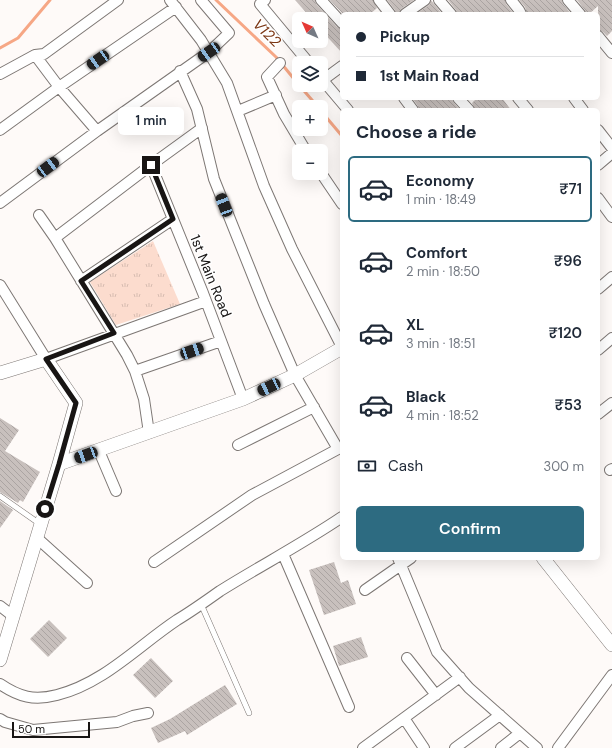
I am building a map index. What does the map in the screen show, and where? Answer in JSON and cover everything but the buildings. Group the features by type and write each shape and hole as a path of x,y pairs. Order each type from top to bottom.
{"street":[{"path":"1,72 35,55 44,54 118,0"},
{"path":"0,203 180,71 209,52 229,33 201,0"},
{"path":"265,0 260,4 303,56"},
{"path":"321,0 340,21"},
{"path":"379,0 388,12"},
{"path":"408,12 425,0"},
{"path":"439,0 449,12"},
{"path":"511,0 520,12"},
{"path":"568,0 578,12"},
{"path":"0,130 173,4 201,40 227,83 268,193 292,249 340,344"},
{"path":"600,38 612,53"},
{"path":"35,55 59,87 97,131"},
{"path":"280,63 267,77 284,114 302,144"},
{"path":"328,75 340,67"},
{"path":"154,562 252,495 338,449 295,375 249,268 214,179 197,109 180,71"},
{"path":"328,86 346,108"},
{"path":"238,111 276,95"},
{"path":"460,100 467,108"},
{"path":"520,100 526,108"},
{"path":"55,238 202,128"},
{"path":"600,133 612,148"},
{"path":"600,163 612,153"},
{"name":"1st Main Road","path":"151,165 206,301 243,399"},
{"path":"326,180 340,201"},
{"path":"600,201 612,217"},
{"path":"39,215 114,333 135,371 144,399 148,433"},
{"path":"81,281 173,219"},
{"path":"600,287 612,278"},
{"path":"0,285 46,359 76,403 0,660"},
{"path":"0,373 46,359 114,333 206,301"},
{"path":"600,348 612,338"},
{"path":"135,371 221,341"},
{"path":"59,464 243,399 295,375 340,349"},
{"path":"600,412 612,403"},
{"path":"238,445 314,407"},
{"path":"99,451 116,491"},
{"path":"0,684 12,692 34,699 57,695 91,682 201,604 340,518"},
{"path":"37,538 87,583"},
{"path":"283,554 348,707"},
{"path":"545,560 612,645"},
{"path":"365,590 400,562 437,652 469,688 537,748"},
{"path":"0,606 13,616"},
{"path":"407,658 436,695"},
{"path":"558,748 612,675"},
{"path":"363,748 460,677"},
{"path":"0,719 5,722 33,730 117,722 133,716 148,713"},
{"path":"455,748 500,715"},
{"path":"404,718 424,748"},
{"path":"501,748 520,733"}],"lane":[{"path":"0,496 41,524"},
{"path":"201,604 249,713"}],"green space":[{"path":"153,241 180,304 116,325 90,282"}],"waterway":[{"path":"0,48 18,38 50,0"},
{"name":"V122","path":"216,0 276,57 292,76"},
{"name":"V122","path":"305,92 312,100"},
{"name":"V122","path":"328,119 340,134"}],"route":[{"path":"45,509 76,403 46,359 114,333 81,281 173,219 151,165"}]}
